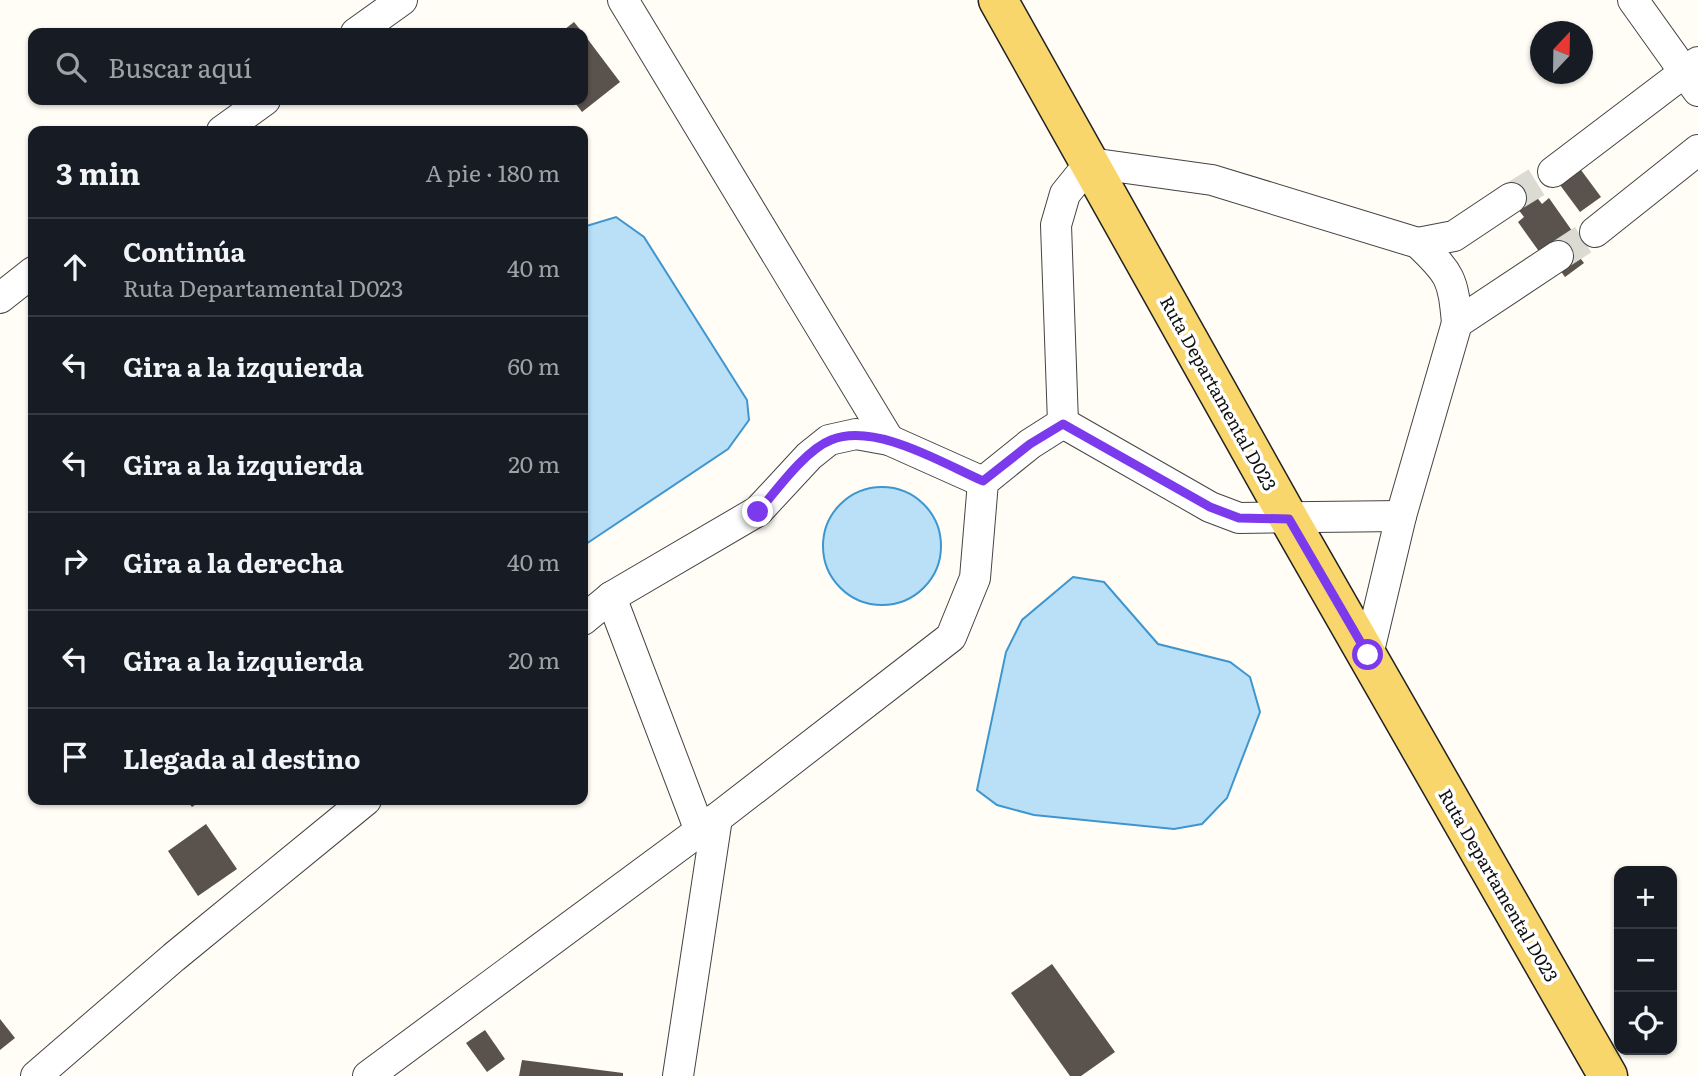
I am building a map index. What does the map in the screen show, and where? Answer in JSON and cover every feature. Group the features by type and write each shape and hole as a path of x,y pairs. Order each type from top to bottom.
{"main road":[{"name":"Ruta Departamental D023","path":"998,0 1289,519 1608,1076"}],"street":[{"path":"363,28 402,0"},
{"path":"624,0 889,440"},
{"path":"1553,172 1695,75 1633,0"},
{"path":"229,126 258,105"},
{"path":"1595,233 1698,150"},
{"path":"1063,424 1056,225 1065,194 1090,163 1212,180 1418,243 1442,265 1453,284 1457,323 1401,516 1368,655"},
{"path":"1418,243 1454,236 1511,198"},
{"path":"1457,323 1558,256"},
{"path":"0,298 28,276"},
{"path":"368,1076 709,825 951,637 975,578 983,481 1030,444 1063,424"},
{"path":"1063,424 1210,507 1239,518 1401,516"},
{"path":"588,616 611,597 758,512 808,456 829,440 856,434 889,440 983,481"},
{"path":"611,597 709,825 678,1076"},
{"path":"36,1076 174,957 360,805"}],"water":[{"path":"616,217 644,237 747,400 749,420 728,449 588,543 588,225"},
{"path":"882,487 905,492 924,504 936,523 941,546 936,569 924,588 905,600 882,605 859,600 840,588 828,569 823,546 828,523 840,504 859,492"},
{"path":"1073,577 1104,582 1158,644 1230,662 1250,677 1260,712 1227,798 1202,824 1174,829 1034,815 997,805 977,790 1006,652 1022,620"}],"building":[{"path":"574,22 579,28 566,28"},
{"path":"588,40 620,82 582,112 577,105 588,105"},
{"path":"1581,170 1601,197 1580,212 1560,185"},
{"path":"1526,183 1542,204 1549,198 1575,235 1567,241 1584,263 1565,277 1548,254 1543,257 1518,222 1524,217 1508,196"},
{"path":"206,824 237,869 198,896 168,851"},
{"path":"1052,964 1115,1052 1081,1076 1070,1076 1011,993"},
{"path":"0,1019 15,1038 0,1050"},
{"path":"485,1030 505,1059 487,1072 466,1043"},
{"path":"522,1060 623,1073 623,1076 519,1076"}],"tunnel":[{"path":"1511,198 1553,172"},
{"path":"1558,256 1595,232"}],"route":[{"path":"758,512 808,456 829,440 856,434 889,440 983,481 1030,444 1063,424 1210,507 1239,518 1289,519 1368,655"}]}
